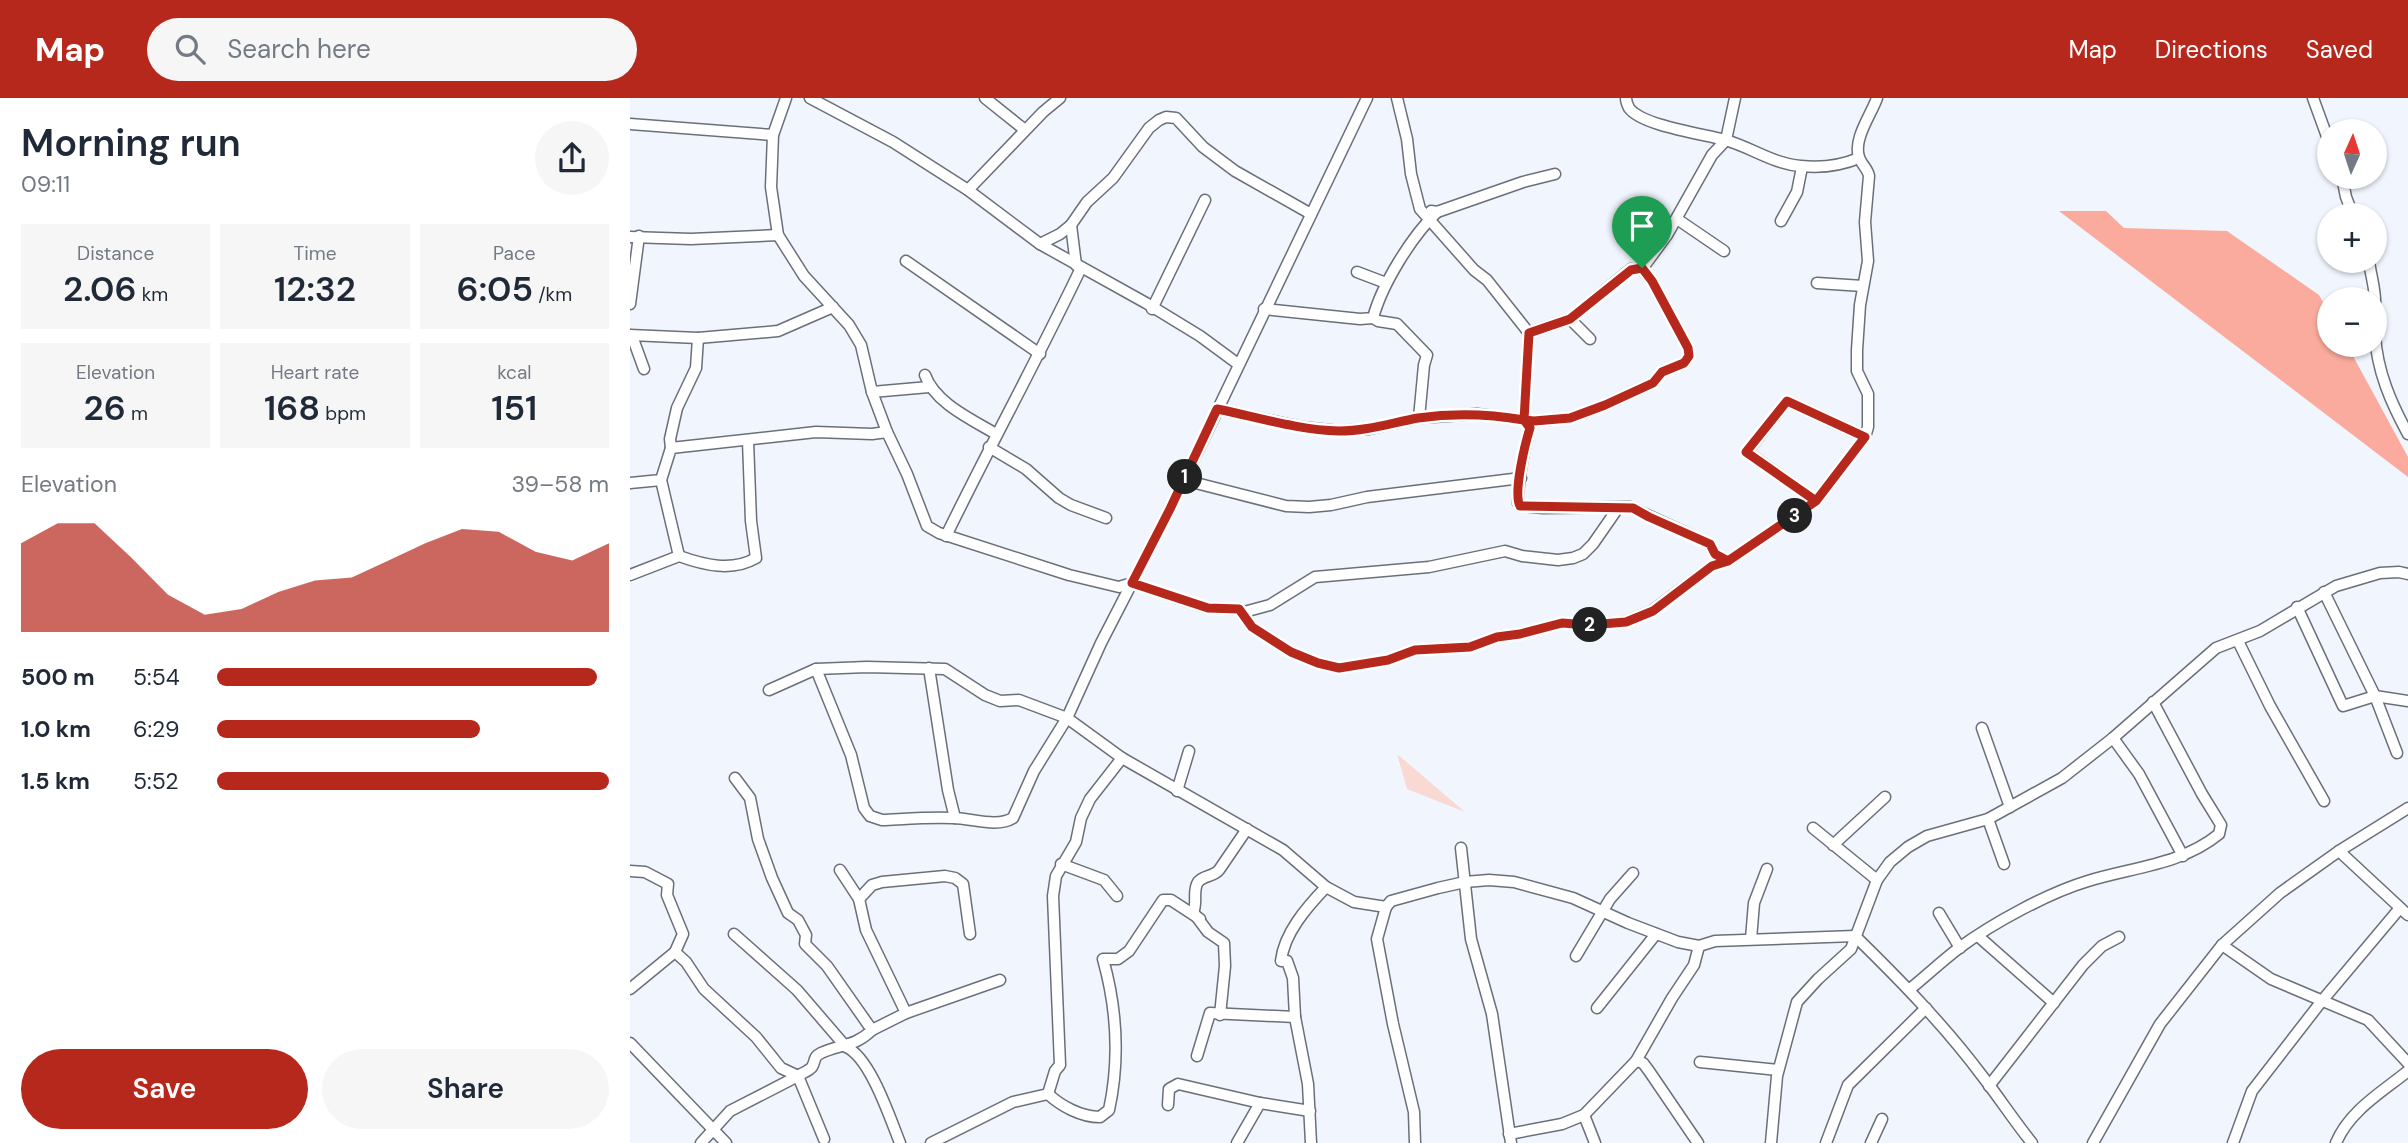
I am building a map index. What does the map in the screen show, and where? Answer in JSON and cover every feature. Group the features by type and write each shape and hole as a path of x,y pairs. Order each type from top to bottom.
{"street":[{"path":"786,98 773,135 771,187 778,234 804,276 849,326 861,345 872,392 927,526 946,536 1069,575 1119,587 1132,583 1208,608 1239,609 1244,612 1270,605 1315,577 1429,567 1505,551 1558,560 1573,558 1583,554 1592,545 1618,508"},
{"path":"810,98 893,142 968,190 1040,244 1146,303 1200,336 1238,364"},
{"path":"985,98 1025,130"},
{"path":"968,190 1025,130 1060,98"},
{"path":"816,669 851,755 864,808 870,816 882,820 955,818 1003,822 1013,818 1034,771 1068,718 1101,643 1184,480 1367,98"},
{"path":"1397,98 1420,209 1433,216 1474,270 1488,280 1529,333 1524,420 1530,428 1520,465 1517,501 1520,506 1633,508 1710,544 1715,554 1728,561"},
{"path":"1626,98 1629,108 1638,115 1685,132 1726,140 1768,158 1802,167 1841,165 1858,158"},
{"path":"1529,333 1570,319 1631,270 1642,268 1676,219 1712,155 1726,140 1735,98"},
{"path":"1239,609 1252,627 1291,652 1339,668 1388,660 1415,650 1470,647 1497,637 1562,623 1598,625 1626,622 1653,611 1712,566 1728,561 1816,501 1865,437 1868,427 1868,394 1857,371 1859,316 1868,261 1865,222 1869,177 1868,171 1858,158 1858,141 1878,98"},
{"path":"2313,98 2321,119"},
{"path":"1040,244 1071,225 1087,202 1113,178 1149,128 1166,117 1176,118 1203,147 1236,171 1311,214"},
{"path":"630,124 773,135"},
{"path":"1781,221 1797,191 1802,167"},
{"path":"1373,318 1386,283 1433,216 1523,182 1555,174"},
{"path":"1152,309 1206,200"},
{"path":"1676,219 1724,251"},
{"path":"946,536 989,447 1040,354 1078,267 1071,225"},
{"path":"630,304 635,236 691,239 778,234"},
{"path":"906,261 1040,354"},
{"path":"1217,409 1301,427 1339,431 1369,429 1419,418 1478,414 1534,421 1570,418 1653,383 1662,372 1684,363 1689,356 1688,348 1652,281 1642,268"},
{"path":"1357,272 1386,283"},
{"path":"1817,283 1863,286"},
{"path":"644,369 631,335 698,338 778,331 833,307"},
{"path":"1264,309 1373,318 1387,324 1396,324 1427,355 1419,418"},
{"path":"1570,319 1590,339"},
{"path":"679,556 661,480 671,448 670,439 677,408 696,368 698,338"},
{"path":"2377,357 2386,390 2408,434"},
{"path":"925,375 929,387 961,413 996,434"},
{"path":"872,392 929,387"},
{"path":"1816,501 1746,452 1787,401 1865,437"},
{"path":"671,448 816,432 887,432"},
{"path":"630,575 679,556 706,565 745,565 756,558 751,521 748,441"},
{"path":"989,447 1026,469 1059,498 1106,518"},
{"path":"1184,480 1286,506 1309,507 1331,505 1367,496 1521,478"},
{"path":"630,483 661,480"},
{"path":"1592,545 1597,526 1595,508"},
{"path":"1771,1143 1778,1070 1797,1002 1851,949 1877,880 1890,862 1927,836 1988,820 2062,778 2113,738 2216,648 2259,631 2336,586 2380,573 2408,574"},
{"path":"2324,592 2375,696 2397,753"},
{"path":"2297,607 2343,706 2375,696 2408,701"},
{"path":"2238,641 2270,706 2324,801"},
{"path":"929,668 948,790 955,818"},
{"path":"769,690 816,669 946,669 985,695 1000,701 1019,700 1068,718 1122,758 1283,850 1326,887 1354,902 1386,907"},
{"path":"1910,989 1960,947 2049,897 2088,881 2183,856 2219,834 2221,825 2153,702"},
{"path":"1982,729 2010,807"},
{"path":"2113,738 2139,774 2183,856"},
{"path":"1177,791 1189,751"},
{"path":"1048,1094 1055,1071 1060,1065 1053,896 1056,876 1076,842 1081,818 1090,799 1122,758"},
{"path":"735,778 750,798 758,839 788,913 798,920 806,935 805,944 827,965 873,1030"},
{"path":"1833,845 1885,797"},
{"path":"2094,1143 2160,1024 2222,945 2280,893 2339,851 2408,808"},
{"path":"1988,820 2004,864"},
{"path":"1813,828 1877,880"},
{"path":"1220,1015 1225,966 1224,943 1214,937 1193,912 1198,882 1215,875 1247,829"},
{"path":"1461,848 1471,939 1492,1014 1510,1138 1584,1115 1636,1061 1694,965 1699,946"},
{"path":"2233,1143 2252,1091 2320,1002 2404,911 2339,851"},
{"path":"1061,864 1104,880 1117,896"},
{"path":"1751,939 1754,903 1767,869"},
{"path":"840,870 859,899 866,930 906,1013"},
{"path":"630,871 645,872 668,884 667,894 683,934 675,952 630,989"},
{"path":"1576,956 1603,912 1633,873"},
{"path":"859,899 872,885 882,882 944,876 955,878 963,884 970,934"},
{"path":"1415,1143 1413,1112 1377,939 1386,907 1391,901 1465,882 1489,880 1514,882 1573,898 1656,934 1699,946 1715,941 1855,936 1910,989 2032,1143"},
{"path":"1311,1143 1308,1084 1295,1017 1293,978 1287,961 1281,961 1282,953 1304,912 1326,887"},
{"path":"1048,1094 1060,1104 1087,1116 1100,1117 1109,1110 1117,1048 1103,959 1118,959 1129,951 1161,902 1165,900 1171,900 1200,919"},
{"path":"1939,914 1960,947"},
{"path":"734,934 797,990 846,1047 856,1053 877,1085 900,1143"},
{"path":"1597,1008 1656,934"},
{"path":"1978,936 2054,1003"},
{"path":"1989,1086 2094,953 2119,937"},
{"path":"2222,945 2272,979 2320,1002 2368,1020 2408,1063"},
{"path":"675,952 704,989 756,1037 781,1068 798,1076 824,1139"},
{"path":"701,1143 730,1111 811,1068 815,1056 859,1042 873,1030 906,1013 1000,980"},
{"path":"1826,1143 1849,1085 1926,1008"},
{"path":"1197,1056 1210,1013 1295,1017"},
{"path":"630,1043 726,1143"},
{"path":"1636,1061 1643,1063 1698,1143"},
{"path":"1700,1062 1778,1070"},
{"path":"2336,1143 2350,1119 2408,1071"},
{"path":"1168,1105 1169,1089 1178,1084 1260,1103 1310,1111"},
{"path":"931,1143 1013,1101 1048,1094"},
{"path":"1237,1143 1260,1103"},
{"path":"1584,1115 1595,1143"},
{"path":"1871,1143 1882,1119"}],"shaded area":[{"path":"2059,211 2106,211 2124,228 2227,231 2317,294 2317,357 2354,357 2408,457 2408,477"},
{"path":"1397,754 1465,812 1407,789"}],"route":[{"path":"1642,268 1631,270 1570,319 1529,333 1524,420 1478,414 1419,418 1369,429 1339,431 1301,427 1217,409 1132,583 1208,608 1239,609 1252,627 1265,637 1291,652 1339,668 1388,660 1415,650 1470,647 1504,635 1520,634 1562,623 1608,625 1626,622 1653,611 1712,566 1728,561 1816,501 1746,452 1787,401 1865,437 1816,501 1803,511 1728,561 1715,554 1710,544 1633,508 1520,506 1517,501 1520,465 1530,428 1524,420 1570,418 1605,405 1653,383 1662,372 1684,363 1689,356 1688,348 1652,281 1642,268"}]}
